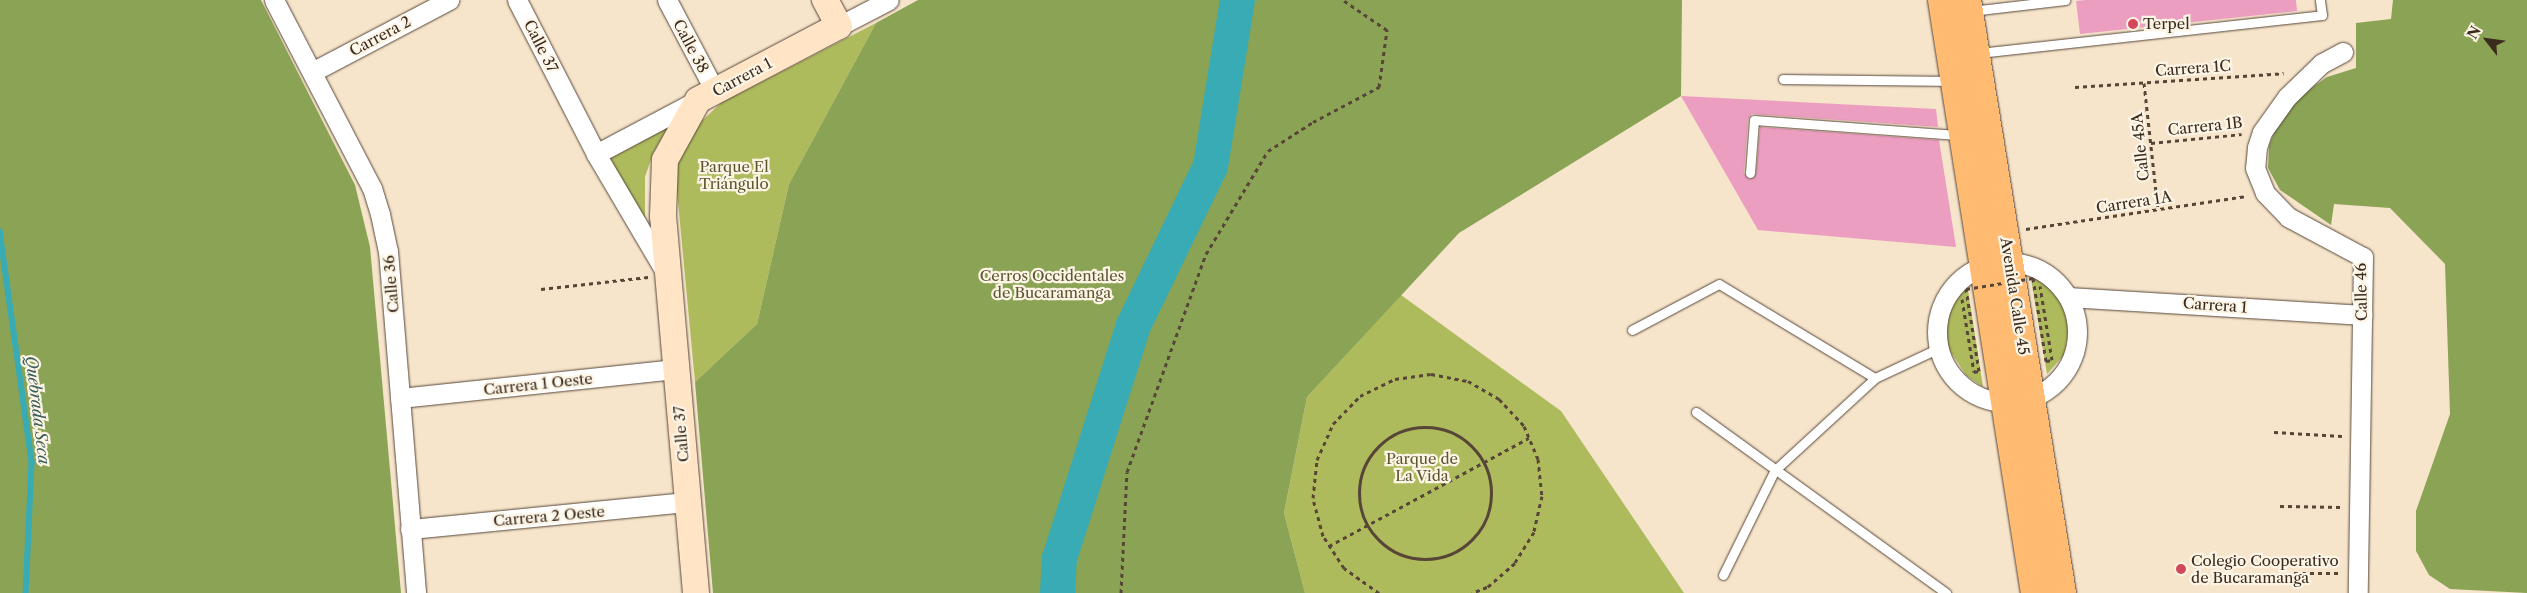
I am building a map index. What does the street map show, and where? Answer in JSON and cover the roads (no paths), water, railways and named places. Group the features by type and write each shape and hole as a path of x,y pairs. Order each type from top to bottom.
{"main road":[{"name":"Avenida Calle 45","path":"1942,0 1963,135 1996,263 2018,400 2062,593"},
{"name":"Avenida Calle 45","path":"1968,5 2005,232 1996,263"},
{"name":"Avenida Calle 45","path":"2018,400 2035,593"}],"street":[{"name":"Calle 36","path":"274,0 372,188 380,214 388,251 416,593"},
{"name":"Carrera 2","path":"312,72 449,0"},
{"name":"Calle 37","path":"517,0 596,154 667,275"},
{"name":"Calle 38","path":"666,0 706,96"},
{"path":"825,0 838,26"},
{"name":"Carrera 1","path":"596,154 889,0"},
{"name":"Calle 46","path":"2343,52 2313,71 2287,97 2262,132 2256,148 2255,168 2265,193 2288,217 2363,257 2359,507 2361,587"},
{"name":"Calle 37","path":"696,593 667,275 662,188 665,160 706,96"},
{"path":"1996,263 2042,270 2058,282 2069,297 2078,331 2076,349 2058,380 2018,400 1972,393 1957,381 1945,366 1939,348 1937,330 1946,298 1969,272 1996,263"},
{"name":"Carrera 1","path":"2069,297 2362,315"},
{"name":"Carrera 1 Oeste","path":"400,398 676,369"},
{"name":"Carrera 2 Oeste","path":"410,529 688,502"}],"lane":[{"path":"1968,5 2065,0"},
{"path":"1976,53 2322,15 2320,0"},
{"path":"1783,79 1954,81"},
{"path":"1750,173 1754,120 1963,135"},
{"path":"1632,330 1719,284 1875,378"},
{"path":"1723,575 1775,470 1875,378 1939,348"},
{"path":"1696,412 1946,593"}],"waterway":[{"path":"1057,593 1059,558 1133,325 1210,166 1237,0"},
{"name":"Quebrada Seca","path":"0,231 32,463 26,593"}],"place":[{"name":"Terpel","path":"2133,24"},
{"name":"Colegio Cooperativo de Bucaramanga","path":"2181,569"}],"park label":[{"name":"Parque El Triángulo","path":"734,174"},
{"name":"Cerros Occidentales de Bucaramanga","path":"1052,284"},
{"name":"Parque de La Vida","path":"1422,466"}]}
